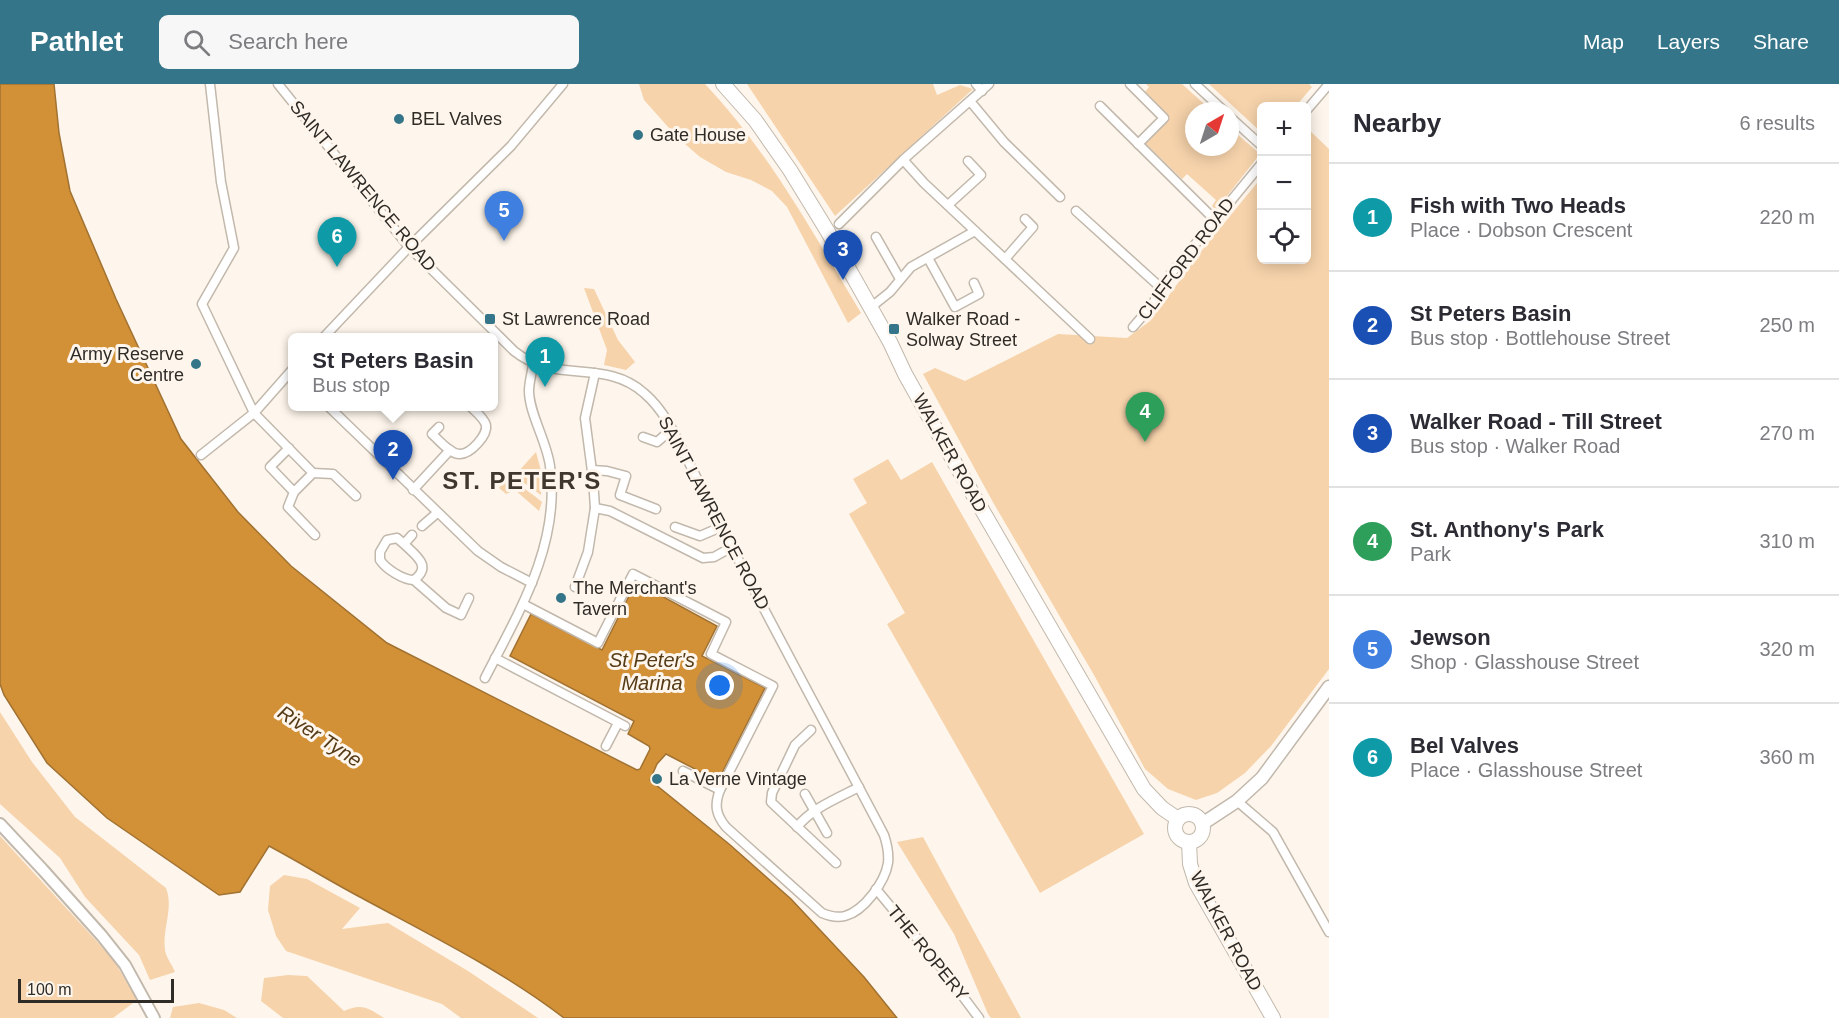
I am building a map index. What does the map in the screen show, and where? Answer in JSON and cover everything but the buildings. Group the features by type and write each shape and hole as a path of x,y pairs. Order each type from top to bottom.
{"main road":[{"name":"WALKER ROAD","path":"723,84 755,120 790,170 828,232 956,465 1132,770 1154,800 1178,819"},
{"path":"1202,824 1237,801 1267,771 1329,687"},
{"path":"1191,814 1197,816 1202,824 1202,833 1189,842 1183,840 1176,833 1175,826 1178,819 1191,814"},
{"name":"WALKER ROAD","path":"1189,842 1190,864 1197,884 1273,1018"}],"street":[{"path":"210,84 221,182 234,248 202,304 254,413 314,473 333,474 356,496"},
{"name":"SAINT LAWRENCE ROAD","path":"278,84 409,247 496,333"},
{"path":"328,333 409,247 510,147 563,84"},
{"path":"839,224 904,159 970,101 979,87 989,84"},
{"path":"1130,84 1164,118 1138,144"},
{"path":"1195,84 1214,102"},
{"path":"1311,105 1327,86"},
{"path":"970,101 1004,142 1060,197"},
{"path":"1100,106 1214,219"},
{"path":"1239,125 1257,141"},
{"path":"948,205 981,175 968,161"},
{"path":"906,163 924,183 1089,339"},
{"name":"CLIFFORD ROAD","path":"1133,327 1153,304 1160,287 1257,169"},
{"path":"1076,211 1160,287"},
{"path":"1005,259 1034,227 1025,219"},
{"path":"870,308 891,292 912,267 975,231"},
{"path":"876,237 900,279"},
{"path":"928,258 955,307 979,294 974,284"},
{"name":"SAINT LAWRENCE ROAD","path":"498,335 514,351 534,364 548,369 614,376 637,387 659,409 672,429 721,527 884,836 888,850 887,865 876,889"},
{"path":"485,678 523,604 548,533 552,492 548,454 530,397 534,364"},
{"path":"575,587 588,552 595,508 585,418 595,373"},
{"path":"201,455 254,413 288,375"},
{"path":"333,411 437,513 488,559 532,583"},
{"path":"439,427 432,434 450,450 458,454 466,453 486,432 483,419 476,411"},
{"path":"643,437 657,442 672,429"},
{"path":"289,448 270,467 294,492"},
{"path":"413,490 450,450"},
{"path":"592,470 626,476 620,495 656,509"},
{"path":"314,473 294,492 288,507 315,535"},
{"path":"595,508 610,511 703,558 714,557 732,547"},
{"path":"422,526 437,513"},
{"path":"675,527 700,536 721,527"},
{"path":"404,544 412,536"},
{"path":"414,580 422,574 423,564 397,538 387,540 380,552 380,560 387,567 414,580 446,608 460,615 469,598"},
{"path":"523,604 598,644 633,574 726,622 711,654 773,686 720,790 716,810 721,821 822,913 833,917 848,915 860,908 876,889"},
{"path":"495,658 621,724 606,746"},
{"path":"811,730 795,745 770,796 774,805 836,863"},
{"path":"683,771 720,790"},
{"path":"797,827 815,811 859,787"},
{"path":"805,794 827,833"},
{"path":"1237,801 1268,827 1277,838 1329,932"},
{"path":"0,824 102,936 125,965 154,1018"},
{"name":"THE ROPERY","path":"876,889 940,966 979,1018"}],"shaded area":[{"path":"639,84 705,84 750,137 770,165 861,313 848,323 787,207 772,191 751,180 726,172 700,157 677,137 644,100"},
{"path":"747,84 933,84 937,95 960,85 973,89 835,216"},
{"path":"1146,84 1182,84 1202,102 1185,102 1185,156 1239,156 1239,136 1257,151 1257,158 1216,210 1212,206 1216,200 1187,174 1182,179 1144,142 1167,117 1144,93 1149,87"},
{"path":"1209,84 1309,84 1312,87 1299,102 1257,102 1257,128 1239,112 1239,102 1228,102"},
{"path":"1311,132 1329,149 1329,669 1271,746 1245,773 1217,793 1196,800 1168,789 1145,769 923,374 935,368 965,381 1058,334 1127,338 1150,321 1203,249 1257,183 1257,264 1311,264"},
{"path":"584,288 594,289 618,340 635,362 626,370 604,365 607,350"},
{"path":"536,452 541,471 541,495 520,480 518,472"},
{"path":"888,459 901,480 932,462 1144,834 1040,893 887,624 905,613 849,514 867,503 853,479"},
{"path":"515,476 523,487 542,502 539,511 515,490 506,494 499,488 507,477"},
{"path":"0,712 32,762 75,817 166,888 169,903 165,950 175,972 150,980 139,955 85,897 60,858 0,804"},
{"path":"0,836 113,959 137,1000 113,1018 0,1018"},
{"path":"923,837 1021,1018 991,1018 988,1014 954,934 897,842"},
{"path":"284,875 307,879 360,908 342,929 388,923 468,971 538,1018 461,1018 442,1004 286,951 276,936 268,910 270,886"},
{"path":"288,975 307,976 344,1011 360,1007 384,1018 283,1018 261,1001 264,978"},
{"path":"199,1003 224,1010 237,1018 170,1018 173,1007"}],"water":[{"path":"0,84 54,84 59,133 70,191 116,299 181,439 238,512 291,566 387,643 637,770 640,769 650,749 649,746 628,734 634,721 510,656 531,614 602,650 636,582 717,626 702,656 765,688 718,781 666,754 657,764 650,780 729,844 791,899 864,977 897,1018 564,1018 489,968 269,846 240,892 219,895 107,818 47,763 4,695 0,684"}],"place":[{"name":"BEL Valves","path":"399,119"},
{"name":"Gate House","path":"638,135"},
{"name":"Jewson","path":"504,241"},
{"name":"Bel Valves","path":"337,267"},
{"name":"Walker Road - Till Street","path":"843,280"},
{"name":"St Lawrence Road","path":"490,319"},
{"name":"Walker Road - Solway Street","path":"894,329"},
{"name":"Army Reserve Centre","path":"196,364"},
{"name":"Fish with Two Heads","path":"545,387"},
{"name":"St. Anthony's Park","path":"1145,442"},
{"name":"St Peters Basin","path":"393,480"},
{"name":"The Merchant's Tavern","path":"561,598"},
{"name":"La Verne Vintage","path":"657,779"}],"district":[{"name":"ST. PETER'S","path":"522,480"}],"water label":[{"name":"St Peter's Marina","path":"652,672"},
{"name":"River Tyne","path":"320,736"}]}
